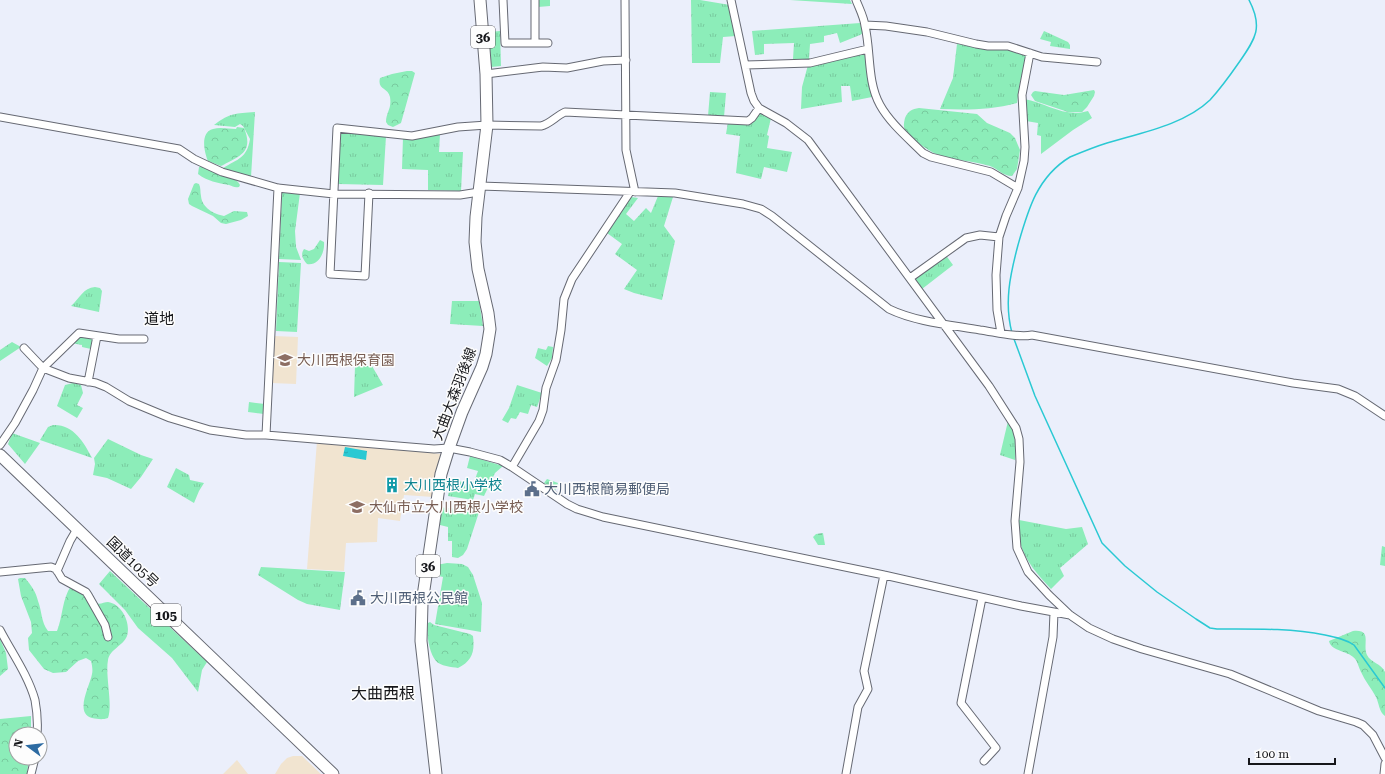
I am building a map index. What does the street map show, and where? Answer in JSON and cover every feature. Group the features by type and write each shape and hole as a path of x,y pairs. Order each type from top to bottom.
{"main road":[{"name":"大曲大森羽後線","path":"436,774 421,641 422,603 441,474 462,412 482,367 489,341 490,329 478,269 475,242 487,125 486,74 480,0"},
{"name":"国道105号","path":"0,455 333,774"}],"street":[{"path":"503,0 505,43 548,43"},
{"path":"535,0 536,43"},
{"path":"512,467 539,421 543,410 546,388 556,360 564,299 572,279 632,192 626,150 624,0"},
{"path":"731,0 751,93 759,108 786,123 808,140 990,386 1016,428 1021,450 1015,521 1017,548 1028,572 1070,615 1089,628 1113,639 1142,649 1230,674 1319,711 1363,725 1373,735 1385,758"},
{"path":"856,0 865,25 874,93 886,115 923,153 931,157 991,172 1018,188"},
{"path":"865,25 886,26 927,32 982,45 1008,46 1042,57 1097,62"},
{"path":"745,65 810,63 868,49"},
{"path":"1000,333 997,310 996,275 999,237 1018,188 1025,152 1022,95 1030,53"},
{"path":"486,74 543,67 567,68 603,61 626,60"},
{"path":"369,193 365,276 330,274 337,128 412,136 458,127 487,125 541,126 546,124 558,114 565,112 748,121 759,108"},
{"path":"0,117 178,149 194,159 222,172 278,188 334,194 369,193 460,195 480,189 675,193 743,204 761,209 772,216 889,309 909,317 1000,333 1026,336 1032,334 1293,383 1338,390 1355,396 1385,416"},
{"path":"266,435 278,188"},
{"path":"910,278 966,238 980,235 999,237"},
{"path":"0,445 15,423 43,368 79,333 119,340 144,338"},
{"path":"88,382 97,336"},
{"path":"24,348 43,368 69,378 96,383 106,387 129,401 170,418 210,430 246,435 266,435 434,449 449,448 470,452 500,460 566,504 603,517 884,575 982,598 1070,615"},
{"path":"57,571 77,529"},
{"path":"0,572 51,567 57,571 62,579 86,592 104,625 108,637"},
{"path":"846,774 858,707 868,689 864,671 884,575"},
{"path":"982,598 962,703 996,748 984,761"},
{"path":"1028,774 1054,637 1054,612"},
{"path":"0,630 26,676 35,700 38,726"},
{"path":"1384,774 1385,764"}],"shaded area":[{"name":"大川西根保育園","path":"274,336 298,337 296,384 271,383"},
{"name":"大仙市立大川西根小学校","path":"317,441 442,454 433,497 404,495 400,521 378,518 377,542 346,543 344,571 307,569"},
{"path":"302,756 321,774 275,774 287,758"},
{"path":"237,760 248,774 223,774"}],"green space":[{"path":"538,0 550,0 550,6 538,7"},
{"path":"691,0 730,5 736,36 723,37 720,63 692,63"},
{"path":"790,0 850,0 852,4"},
{"path":"860,23 863,33 860,35 840,43 837,33 824,36 824,42 810,44 809,59 793,59 794,43 764,44 764,54 755,55 752,31"},
{"path":"500,31 501,66 491,67 489,32"},
{"path":"1044,31 1068,42 1070,49 1050,46 1051,42 1040,39"},
{"path":"957,44 1005,49 1027,55 1017,103 979,109 940,109 953,78"},
{"path":"866,50 872,97 852,101 850,86 841,86 842,102 801,109 802,87 808,65"},
{"path":"412,71 415,73 401,123 393,127 388,125 386,122 390,105 390,97 389,94 381,87 379,82 380,78"},
{"path":"1094,90 1094,96 1082,112 1068,112 1035,101 1031,95 1035,91 1064,95"},
{"path":"710,92 726,93 724,117 708,116"},
{"path":"1024,99 1071,113 1088,111 1092,118 1041,154 1041,136 1037,135 1038,123 1026,121"},
{"path":"919,108 977,114 987,123 1010,133 1015,138 1020,150 1017,169 1012,176 1009,176 990,166 936,154 919,144 907,133 904,127 904,122 909,112"},
{"path":"255,112 251,177 223,168 241,157 247,150 250,139 243,126 240,124 235,127 214,125 229,116"},
{"path":"759,113 771,118 767,135 769,136 767,148 792,152 787,172 764,167 761,179 736,173 740,136 726,134 728,122 748,124"},
{"path":"237,127 244,128 247,136 246,148 243,152 239,156 221,166 208,161 204,148 206,134 213,129 236,129"},
{"path":"341,131 386,136 383,185 338,184"},
{"path":"440,134 439,152 463,152 461,191 428,190 428,170 402,169 403,137"},
{"path":"202,166 234,179 240,185 239,187 213,181 201,176 198,174 199,167"},
{"path":"196,183 200,186 202,200 209,210 224,216 234,211 247,212 248,216 241,220 226,224 221,223 213,216 192,206 189,204 188,199 194,184"},
{"path":"282,193 300,193 295,231 296,247 301,260 279,259"},
{"path":"664,195 673,197 664,226 675,241 662,300 624,289 637,270 615,254 622,244 607,233 631,197 638,198 626,214 634,221 646,208 651,213 658,196"},
{"path":"320,240 324,242 324,246 320,258 315,263 307,264 302,257 304,249 309,251 314,249"},
{"path":"945,254 953,265 922,289 914,279"},
{"path":"279,262 301,263 297,332 276,331"},
{"path":"95,287 100,288 102,291 99,312 71,306 87,289"},
{"path":"452,301 479,301 483,326 450,324"},
{"path":"80,337 91,338 91,349 82,347 82,345 71,343"},
{"path":"12,342 21,347 0,361 0,350"},
{"path":"548,346 553,347 552,358 547,366 535,358 538,348 546,350"},
{"path":"355,366 372,366 383,385 354,397"},
{"path":"73,383 81,385 83,393 77,405 83,408 77,418 57,406 65,385"},
{"path":"517,385 542,393 537,407 531,405 528,414 520,412 516,419 511,418 508,423 502,420 509,408"},
{"path":"249,402 265,404 264,414 248,412"},
{"path":"1008,421 1013,431 1015,440 1015,460 1000,455"},
{"path":"53,425 66,427 77,435 92,458 40,440 48,427"},
{"path":"12,433 40,443 25,464 8,444"},
{"path":"108,439 141,455 153,459 131,489 107,478 93,475 95,464 94,458"},
{"path":"470,456 503,466 495,473 484,496 475,494 473,500 448,496 450,486 445,485 445,481 452,483 453,480 474,482 478,471 467,468"},
{"path":"176,468 189,475 190,480 204,483 194,503 167,487"},
{"path":"547,479 558,483 555,491 544,483"},
{"path":"467,505 481,506 467,549 463,555 458,558 452,557 452,541 448,541 448,527 436,524 439,507 466,510"},
{"path":"1019,520 1066,529 1082,527 1088,544 1060,568 1064,576 1051,589 1029,562 1022,549 1019,534"},
{"path":"823,533 825,545 818,545 813,537 816,534"},
{"path":"1382,546 1385,547 1385,566 1380,565"},
{"path":"447,563 462,564 468,567 473,575 482,603 481,632 435,624 443,577 430,574 431,566"},
{"path":"261,567 345,572 340,610 307,604 298,600 258,575"},
{"path":"110,571 207,662 202,670 198,692 172,658 138,628 125,610 99,584"},
{"path":"25,578 35,592 44,624 48,631 57,631 64,602 71,586 75,585 88,598 98,604 108,602 117,606 121,610 128,625 128,631 123,642 111,653 108,660 107,674 110,705 108,718 92,718 84,711 84,699 92,672 91,661 86,658 78,661 66,672 53,673 44,669 29,650 28,638 32,633 31,622 21,596 18,579"},
{"path":"430,622 434,625 473,636 473,651 467,662 458,668 443,665 436,661 432,653 428,637 427,627 428,623"},
{"path":"1353,631 1363,632 1366,638 1367,655 1385,672 1385,716 1381,712 1376,697 1356,660 1349,654 1330,645 1329,641"},
{"path":"0,639 6,653 8,669 0,676"},
{"path":"31,716 31,726 8,726 8,766 28,766 27,774 0,774 0,719"}],"water":[{"path":"345,447 367,451 366,460 343,456"}],"waterway":[{"path":"1012,333 1008,311 1008,300 1018,245 1035,195 1049,174 1070,157 1102,145 1175,122 1188,116 1210,100 1246,53 1254,39 1257,25 1249,0"},
{"path":"1014,339 1035,396 1102,543 1125,566 1157,592 1210,628 1298,631 1340,638 1347,641 1354,645 1385,688"}],"place":[{"name":"大川西根保育園","path":"285,360"},
{"name":"大川西根小学校","path":"392,485"},
{"name":"大川西根簡易郵便局","path":"532,489"},
{"name":"大仙市立大川西根小学校","path":"357,507"},
{"name":"大川西根公民館","path":"358,598"}],"district":[{"name":"道地","path":"159,319"},
{"name":"大曲西根","path":"383,693"}]}
